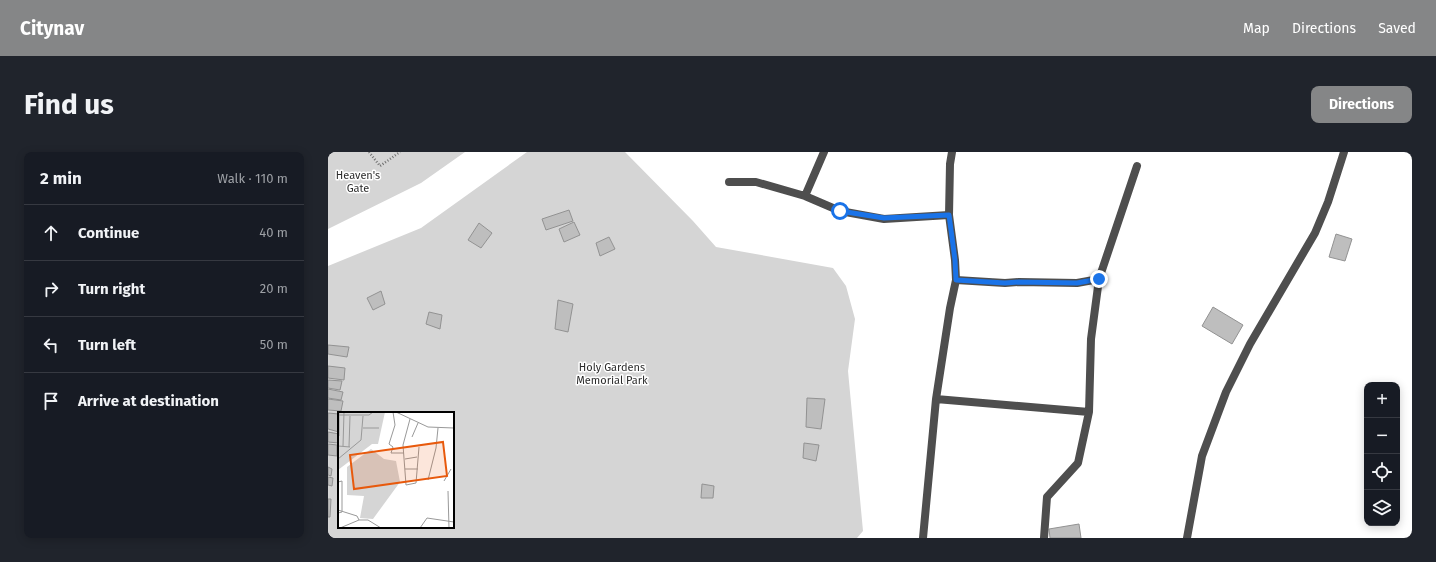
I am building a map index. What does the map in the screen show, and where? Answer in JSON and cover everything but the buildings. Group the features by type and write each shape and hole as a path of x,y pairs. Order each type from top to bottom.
{"street":[{"path":"805,196 824,152"},
{"path":"923,538 936,399 956,280 949,215 950,164 952,152"},
{"path":"1187,538 1202,456 1226,392 1250,344 1315,233 1328,202 1344,152"},
{"path":"1044,538 1047,497 1078,463 1089,412 1091,339 1099,279 1137,166"},
{"path":"729,182 756,182 805,196 840,211 884,218 949,215"},
{"path":"956,280 1005,283 1077,283 1099,279"},
{"path":"936,399 1089,412"}],"path":[{"path":"369,152 380,166 400,152"}],"green space":[{"name":"Heaven's Gate","path":"328,152 465,152 421,183 328,229"},
{"name":"Holy Gardens Memorial Park","path":"527,152 625,152 693,221 716,247 833,268 846,286 855,319 848,371 863,531 857,538 328,538 328,266 421,228"}],"route":[{"path":"840,211 884,218 918,218 949,215 956,280 1005,283 1077,283 1099,279"}]}
